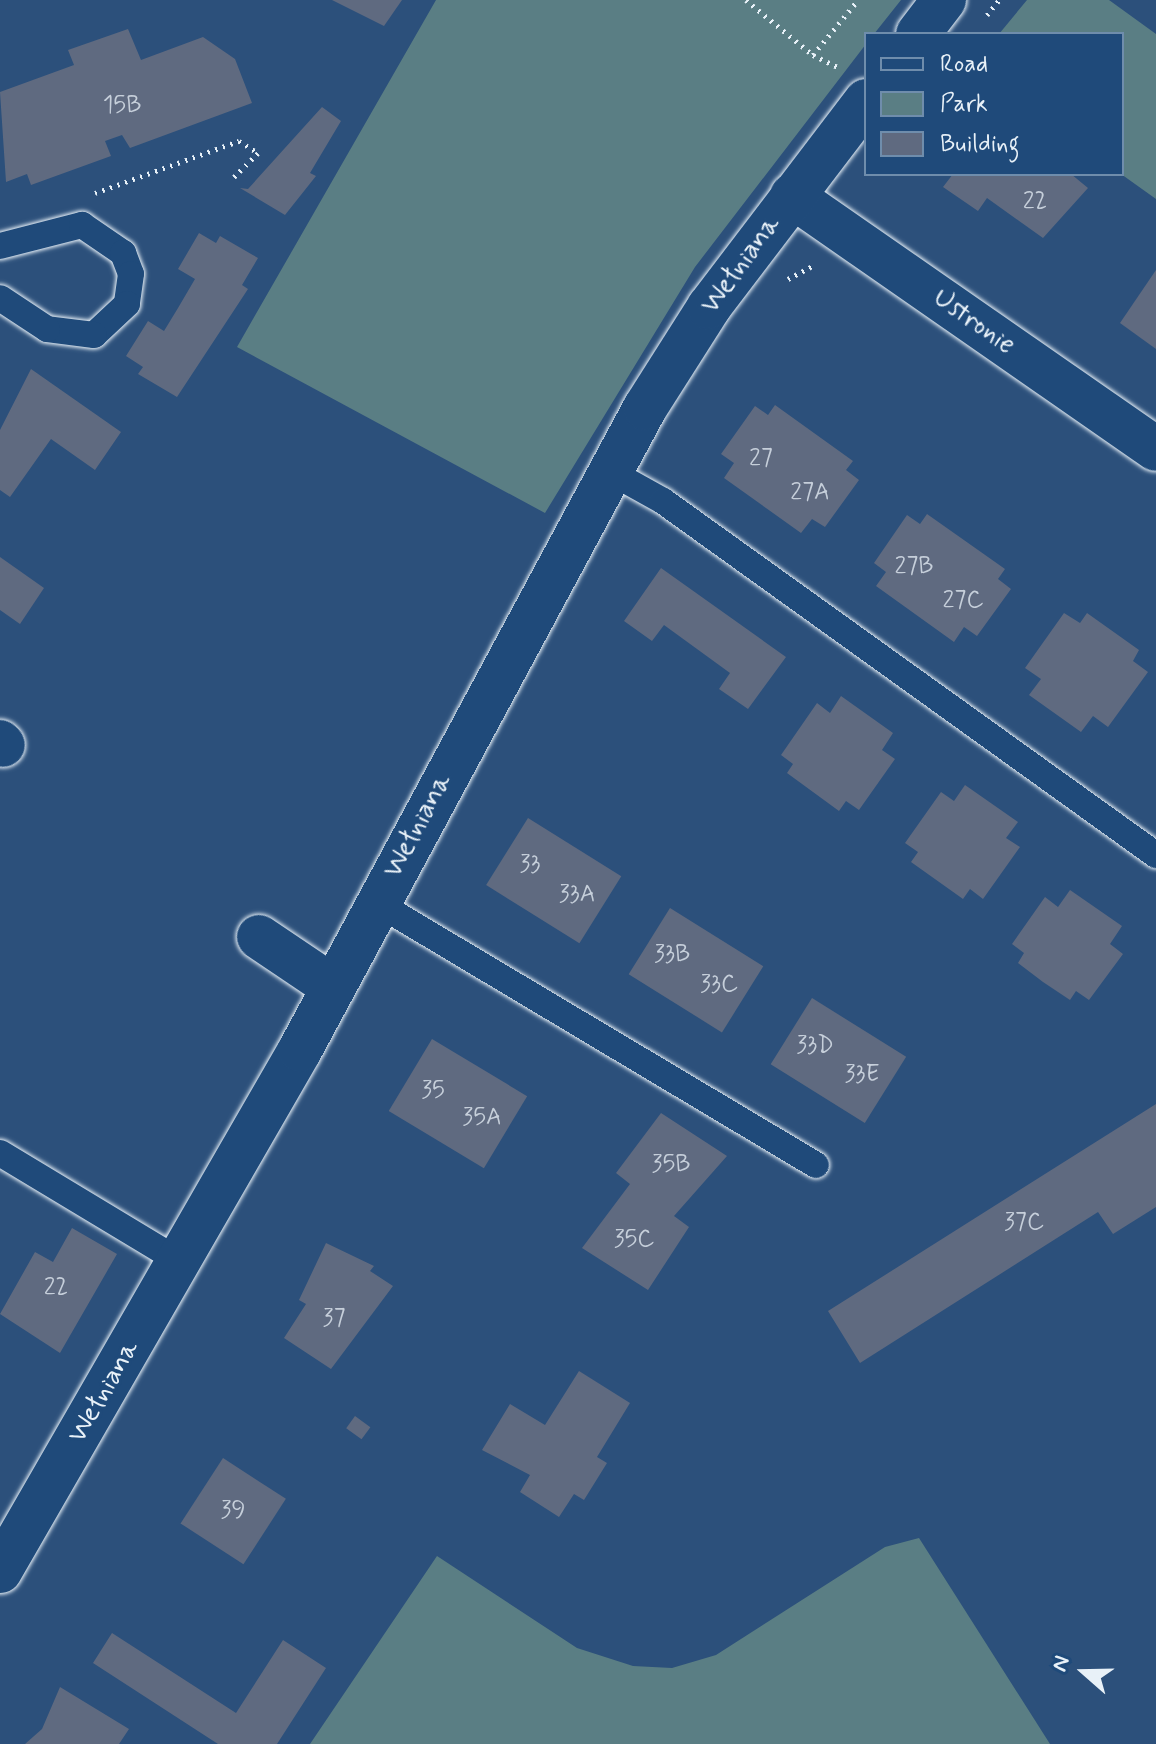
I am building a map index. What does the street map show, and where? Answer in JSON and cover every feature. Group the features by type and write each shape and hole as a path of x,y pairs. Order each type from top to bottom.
{"street":[{"path":"920,32 944,0"},
{"name":"Wełniana","path":"0,1571 333,987 609,471 709,307 864,104"},
{"name":"Ustronie","path":"792,196 1156,449"},
{"path":"259,937 333,987"}],"lane":[{"path":"0,246 82,225 123,253 131,287 108,327 82,337 47,329 0,298"},
{"path":"609,471 663,501 1156,855"},
{"path":"377,903 816,1165"},
{"path":"0,1153 179,1261"}],"path":[{"path":"746,0 813,55 836,66"},
{"path":"813,55 858,0"},
{"path":"191,159 239,141 258,153 234,177"}],"green space":[{"path":"436,0 901,0 876,32 864,32 864,47 695,267 545,513 237,347"},
{"path":"1027,0 1109,0 1156,34 1156,199 1124,176 1124,32 1001,32"},
{"path":"919,1538 1050,1744 310,1744 437,1556 577,1648 633,1666 672,1668 716,1655 885,1547"}],"building":[{"path":"332,0 402,0 384,26"},
{"path":"128,29 141,60 203,37 235,59 252,103 130,148 122,135 105,141 111,156 31,185 27,174 6,182 0,92 74,65 68,50"},
{"path":"322,107 341,121 310,173 316,176 285,215 240,188 248,189"},
{"path":"951,176 1073,176 1088,188 1043,238 987,198 978,211 943,187"},
{"path":"199,233 216,243 220,236 258,258 242,285 248,289 177,397 138,374 143,367 126,356 148,321 164,331 178,308 195,279 178,269"},
{"path":"1156,270 1156,349 1120,323"},
{"path":"31,369 121,432 95,470 51,439 10,497 0,490 0,430"},
{"path":"775,405 853,461 846,470 859,480 825,527 812,519 801,533 724,478 734,463 721,454 755,406 768,415"},
{"path":"927,514 1005,569 998,579 1011,589 977,636 964,627 954,642 876,586 886,572 874,563 907,515 920,524"},
{"path":"0,557 44,588 20,624 0,610"},
{"path":"661,568 786,657 748,709 719,689 730,673 664,625 652,641 624,621"},
{"path":"1064,613 1080,623 1087,613 1139,650 1133,661 1148,672 1108,727 1093,716 1081,732 1029,695 1041,679 1025,668"},
{"path":"841,696 893,733 882,750 895,759 859,810 846,801 839,811 787,773 793,764 781,755 817,703 830,713"},
{"path":"965,785 1018,822 1006,838 1020,847 983,899 970,889 963,899 911,862 918,852 905,843 941,792 954,801"},
{"path":"528,818 621,876 579,943 486,885"},
{"path":"1070,890 1122,926 1110,944 1123,954 1089,1000 1076,991 1070,1000 1043,982 1018,963 1024,953 1012,944 1045,897 1058,907"},
{"path":"670,908 763,966 722,1032 629,974"},
{"path":"812,998 906,1057 865,1123 771,1064"},
{"path":"432,1039 527,1096 484,1168 389,1111"},
{"path":"1156,1104 1156,1207 1113,1234 1098,1212 860,1363 828,1311"},
{"path":"661,1113 727,1156 674,1216 689,1227 648,1290 582,1248 630,1184 616,1173"},
{"path":"72,1228 117,1254 60,1353 0,1314 35,1252 53,1262"},
{"path":"326,1243 374,1266 370,1271 393,1286 331,1369 284,1338 306,1304 299,1300"},
{"path":"579,1371 630,1403 597,1457 607,1463 584,1500 574,1494 559,1517 520,1492 530,1475 482,1450 510,1404 545,1425"},
{"path":"355,1416 370,1427 362,1439 346,1428"},
{"path":"223,1458 286,1499 243,1564 181,1523"},
{"path":"112,1633 236,1713 283,1640 326,1668 277,1744 218,1744 93,1663"},
{"path":"60,1687 129,1729 119,1744 25,1744 42,1729"}]}
